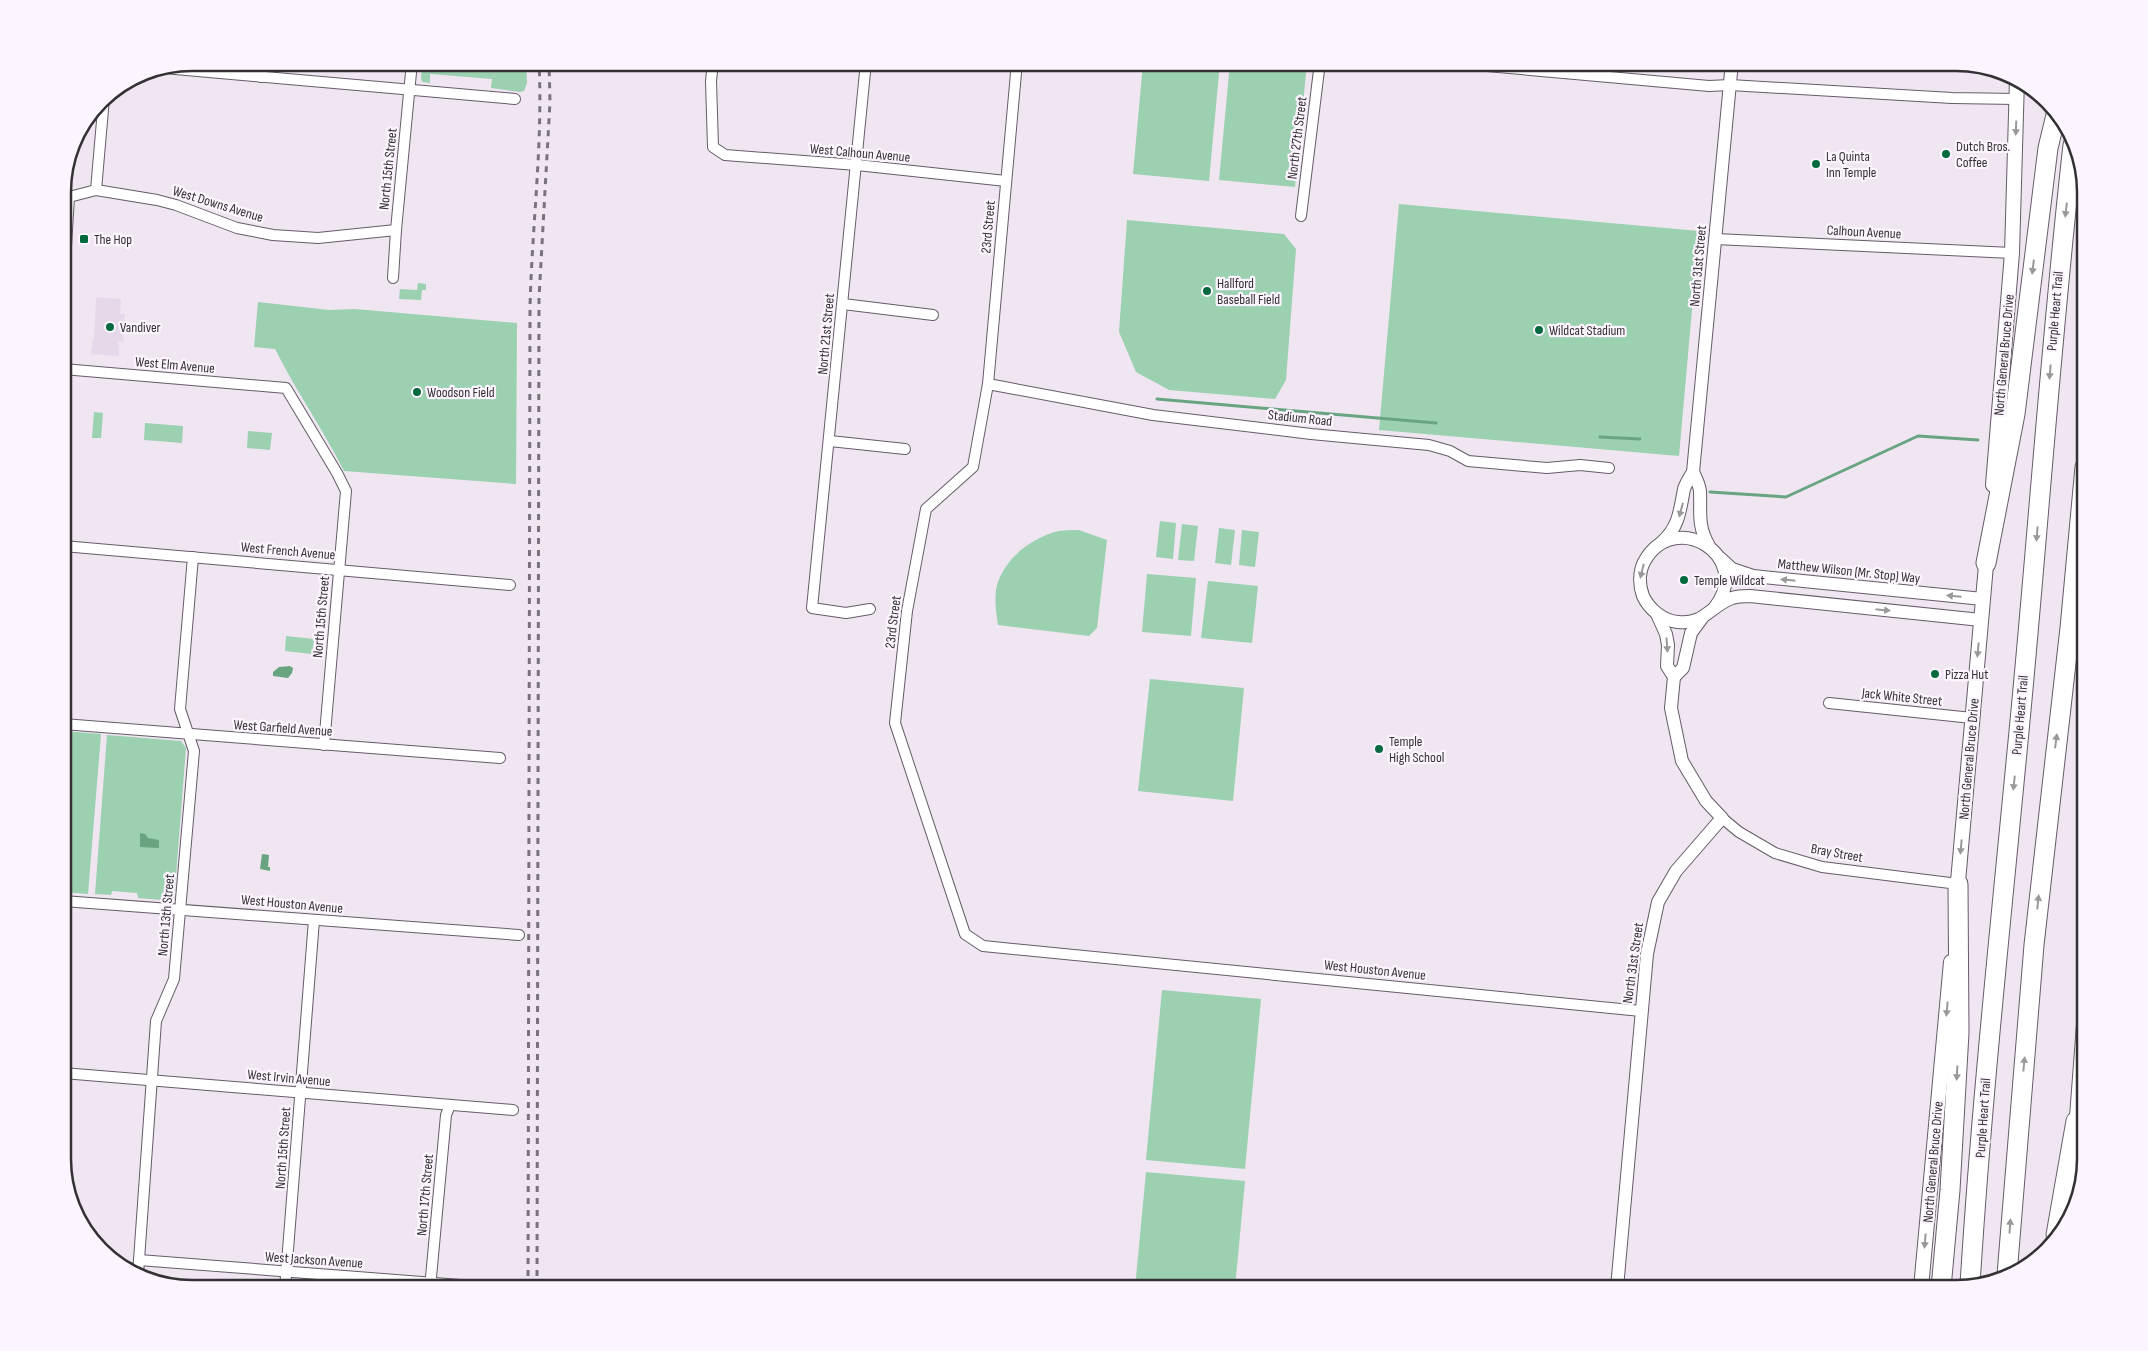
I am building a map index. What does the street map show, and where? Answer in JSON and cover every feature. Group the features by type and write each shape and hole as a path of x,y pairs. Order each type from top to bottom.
{"highway":[{"path":"1986,563 2015,414 2048,148 2054,122"},
{"name":"Purple Heart Trail","path":"1970,1279 1990,1023 2017,751 2059,270 2071,159"},
{"path":"2008,1268 2034,945 2076,560"},
{"path":"1942,1280 1950,1190 1959,1033 1958,884"},
{"path":"2058,1223 2076,1121"}],"main road":[{"name":"North General Bruce Drive","path":"1922,1280 2012,253 2017,88"},
{"path":"2071,1195 2077,1111"}],"street":[{"path":"200,71 515,99"},
{"path":"261,71 261,76"},
{"name":"North 15th Street","path":"393,278 411,71"},
{"name":"West Calhoun Avenue","path":"713,71 711,81 713,147 725,155 857,165 1006,182"},
{"name":"North 21st Street","path":"865,71 812,608 846,613 870,609"},
{"name":"23rd Street","path":"1016,71 988,384 973,467 926,509 907,611 895,723 964,934 984,946 1106,958"},
{"name":"North 27th Street","path":"1301,216 1319,71"},
{"path":"1542,71 1709,86 1730,85 2017,100"},
{"name":"North 31st Street","path":"1660,544 1671,534 1676,526 1682,508 1685,487 1693,472 1731,71"},
{"path":"96,190 103,112"},
{"name":"West Downs Avenue","path":"72,195 96,190 176,205 237,228 273,235 318,238 396,230"},
{"name":"Calhoun Avenue","path":"1715,239 2012,253"},
{"path":"842,304 933,315"},
{"name":"West Elm Avenue","path":"72,370 286,388"},
{"name":"Stadium Road","path":"988,384 1154,414 1311,434 1429,445 1450,451 1468,461 1547,468 1580,465 1608,468"},
{"name":"North 15th Street","path":"286,388 346,491 324,745"},
{"path":"830,441 905,449"},
{"name":"North 31st Street","path":"1693,472 1700,489 1699,516 1702,534 1714,552"},
{"path":"1702,618 1689,622 1676,622 1657,614 1650,608 1643,595 1640,581 1649,553 1660,544 1674,538 1689,538 1703,542 1714,552 1726,574 1725,587 1721,600 1716,607"},
{"name":"West French Avenue","path":"72,547 510,585"},
{"name":"Matthew Wilson (Mr. Stop) Way","path":"1714,552 1732,569 1753,576 1983,599"},
{"name":"North 13th Street","path":"138,1267 156,1021 174,979 194,751 180,709 193,557"},
{"path":"1674,677 1683,668 1691,633 1702,618 1730,598 1750,596 1981,620"},
{"path":"1657,614 1666,634 1668,645 1667,666 1674,677 1671,708 1682,761 1706,801 1722,818"},
{"name":"Jack White Street","path":"1829,703 1972,718"},
{"name":"West Garfield Avenue","path":"72,725 500,758"},
{"name":"North 31st Street","path":"1618,1280 1647,954 1658,902 1676,871 1722,818"},
{"name":"Bray Street","path":"1722,818 1739,832 1774,853 1822,867 1958,884"},
{"name":"West Houston Avenue","path":"72,902 519,935"},
{"name":"North 15th Street","path":"286,1280 314,920"},
{"name":"West Houston Avenue","path":"1106,958 1641,1011"},
{"name":"West Irvin Avenue","path":"72,1074 513,1110"},
{"name":"North 17th Street","path":"432,1280 446,1115 450,1105"},
{"name":"West Jackson Avenue","path":"139,1260 369,1280"}],"shaded area":[{"path":"422,71 526,71 527,83 524,91 520,92 491,88 492,79 430,74 430,83 421,80"},
{"path":"1142,71 1219,71 1209,181 1133,174"},
{"path":"1229,71 1306,71 1295,187 1219,180"},
{"name":"Wildcat Stadium","path":"1399,204 1699,231 1679,456 1379,430"},
{"name":"Hallford Baseball Field","path":"1127,220 1284,234 1296,249 1286,380 1275,399 1169,390 1136,372 1119,332"},
{"path":"418,283 426,284 426,290 422,290 421,300 399,299 400,289 417,290"},
{"name":"Vandiver","path":"96,297 121,299 120,314 125,314 123,341 118,341 119,356 91,354 94,339"},
{"name":"Woodson Field","path":"258,302 329,310 355,309 517,323 516,484 344,471 275,349 254,347"},
{"path":"94,412 103,413 101,438 92,438"},
{"path":"145,423 183,426 182,443 144,440"},
{"path":"248,431 272,433 270,450 247,448"},
{"path":"1160,521 1176,523 1173,559 1156,557"},
{"path":"1182,524 1198,526 1194,561 1178,560"},
{"path":"1219,528 1235,530 1231,565 1215,563"},
{"path":"1079,530 1107,540 1097,628 1089,636 998,625 995,600 996,590 1006,566 1021,550 1039,538 1061,531"},
{"path":"1242,530 1259,532 1255,567 1239,565"},
{"path":"1147,574 1196,578 1191,636 1142,632"},
{"path":"1208,581 1258,586 1252,643 1201,638"},
{"path":"286,636 314,639 312,654 285,651"},
{"path":"290,666 293,668 288,678 273,676 273,672 279,667"},
{"path":"1150,679 1244,688 1233,801 1138,791"},
{"path":"72,732 101,734 88,894 72,893"},
{"path":"107,735 181,741 186,748 174,901 138,898 137,893 112,891 111,895 95,894"},
{"path":"140,833 145,834 148,838 159,840 159,848 140,847"},
{"path":"262,854 269,855 268,867 270,867 270,871 260,869"},
{"path":"1162,990 1261,999 1245,1169 1146,1160"},
{"path":"1146,1172 1245,1181 1236,1280 1136,1280"}],"waterway":[{"path":"1157,399 1436,423"},
{"path":"1710,492 1786,497 1918,436 1978,440"},
{"path":"1600,437 1640,439"}],"railway":[{"path":"528,1280 530,307 540,123 539,71"},
{"path":"537,1280 539,298 550,102 549,71"}],"place":[{"name":"Dutch Bros. Coffee","path":"1946,154"},
{"name":"La Quinta Inn Temple","path":"1816,164"},
{"name":"The Hop","path":"84,239"},
{"name":"Hallford Baseball Field","path":"1207,291"},
{"name":"Vandiver","path":"110,327"},
{"name":"Wildcat Stadium","path":"1539,330"},
{"name":"Woodson Field","path":"417,392"},
{"name":"Temple Wildcat","path":"1684,580"},
{"name":"Pizza Hut","path":"1935,674"},
{"name":"Temple High School","path":"1379,749"}]}
